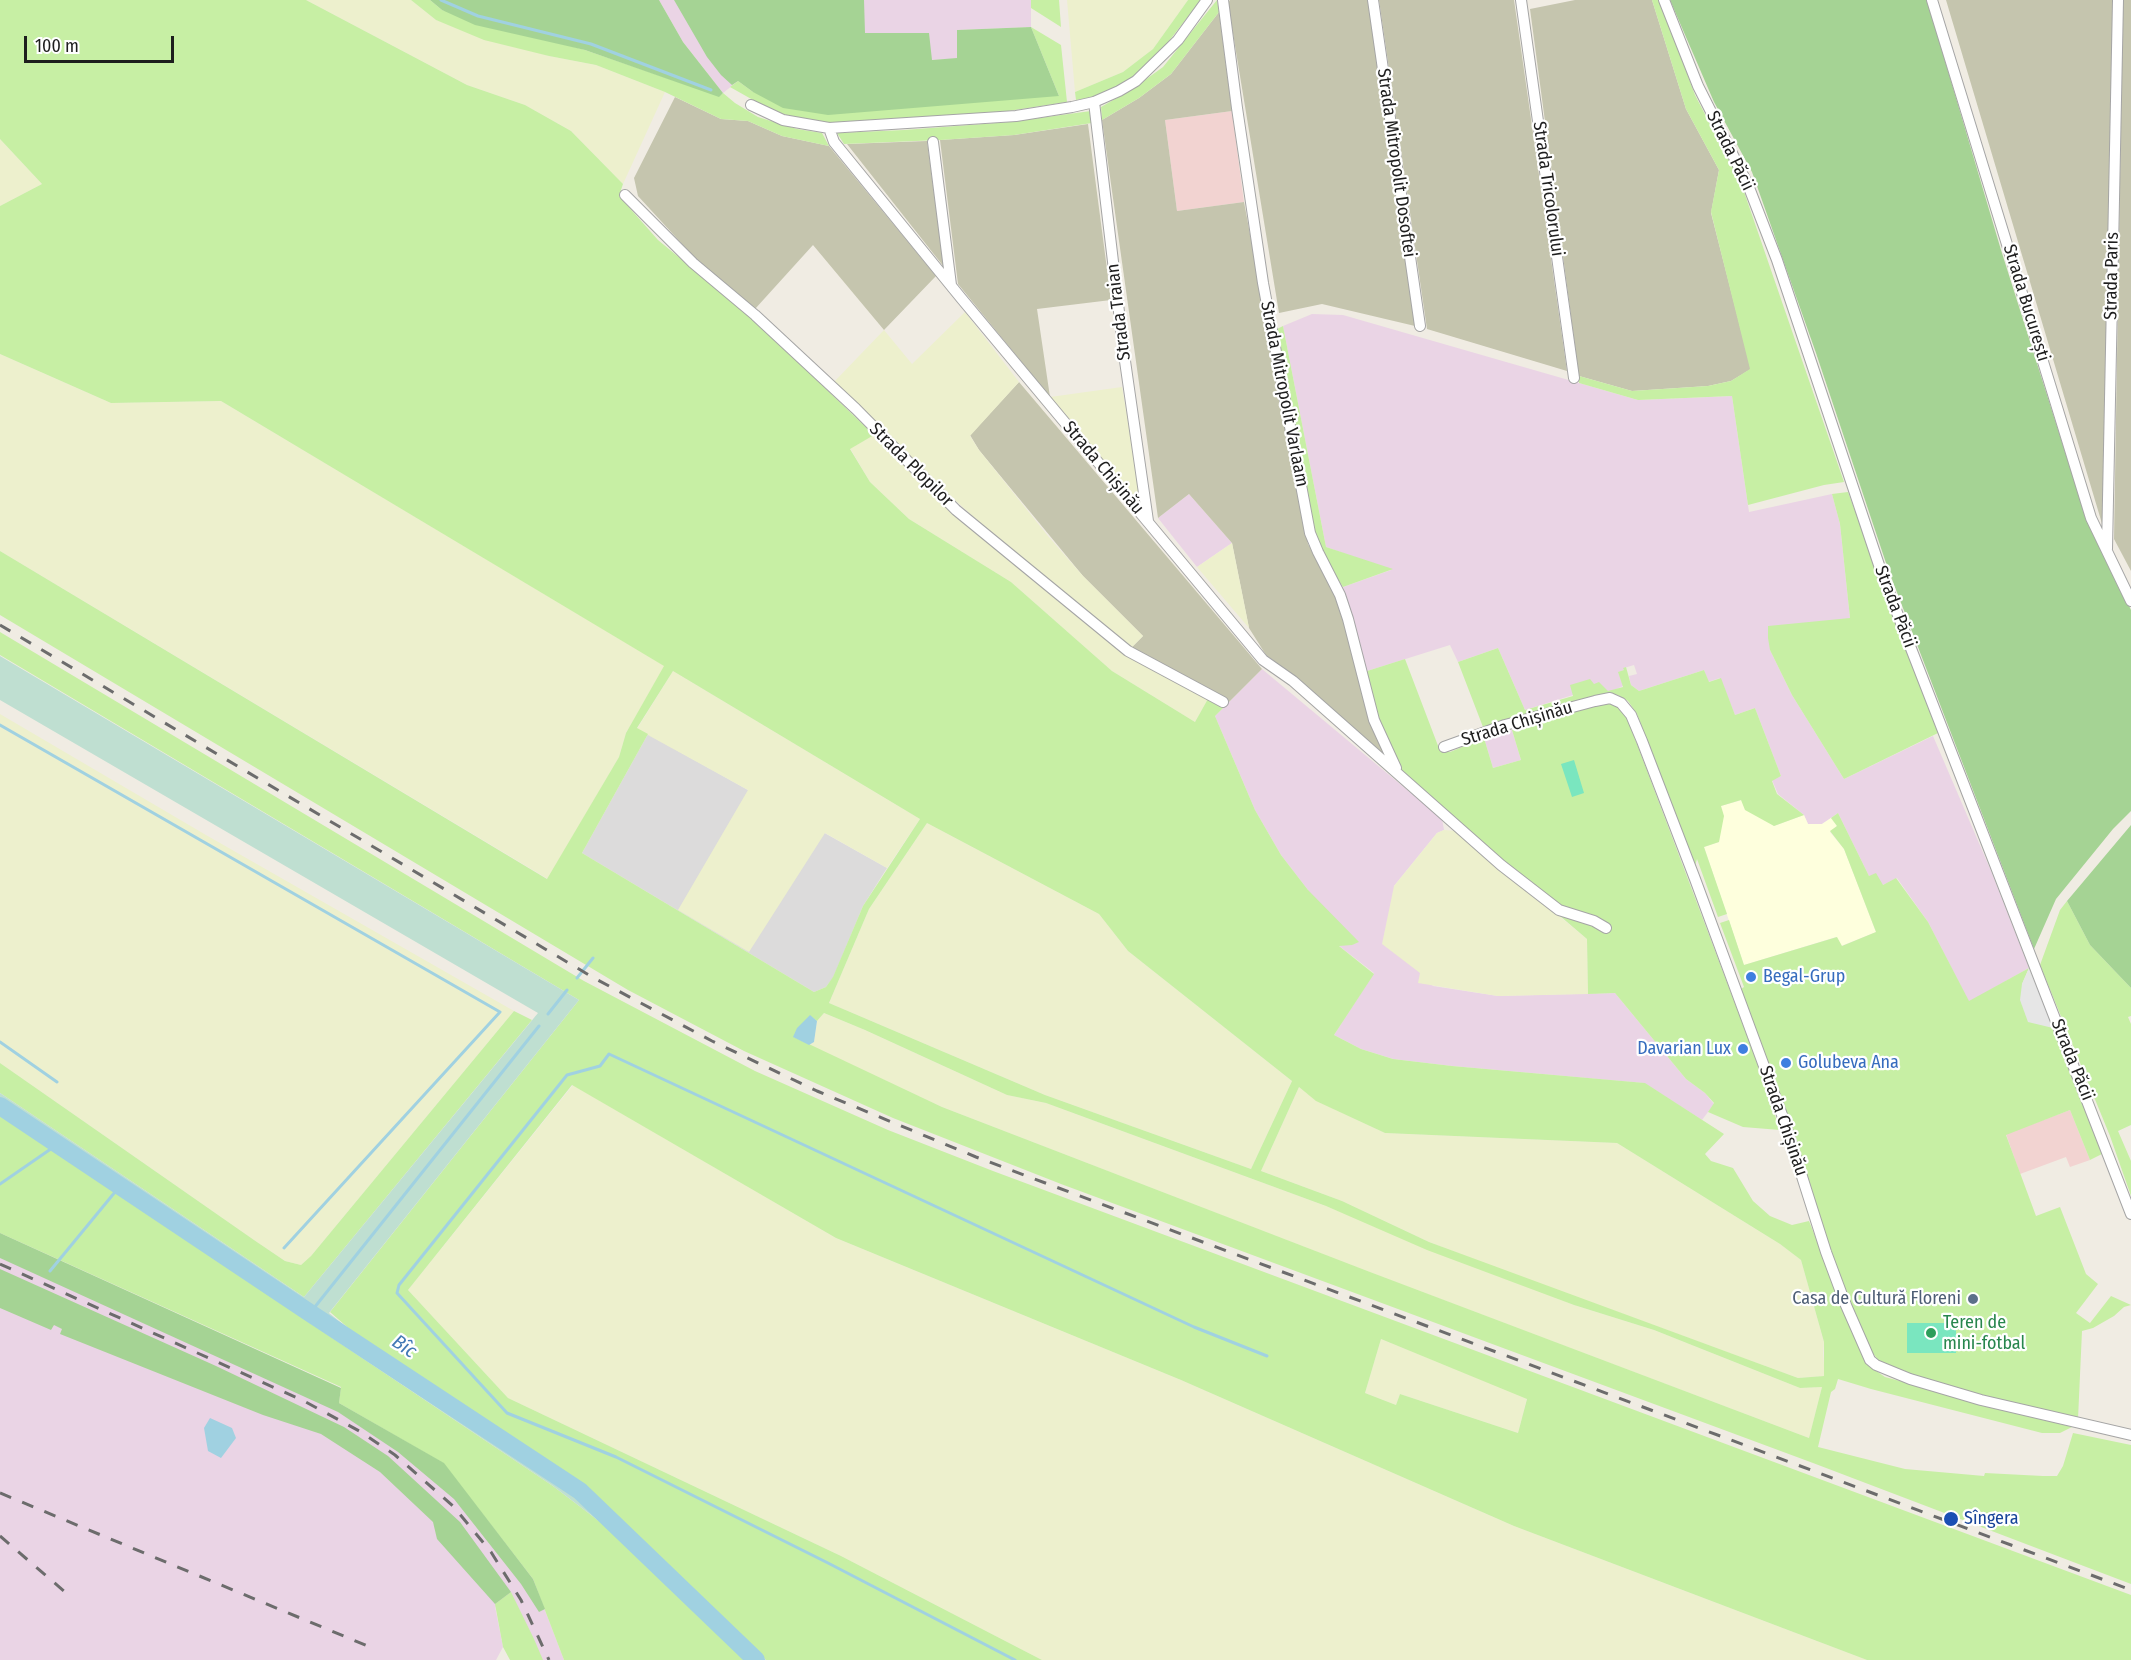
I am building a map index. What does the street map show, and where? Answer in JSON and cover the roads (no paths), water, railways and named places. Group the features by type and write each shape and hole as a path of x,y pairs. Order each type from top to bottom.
{"street":[{"path":"751,105 783,120 829,128 1016,116 1094,102 1136,81 1178,40 1207,0"},
{"name":"Strada Mitropolit Varlaam","path":"1223,0 1263,283 1310,533 1340,595 1374,720 1398,773"},
{"name":"Strada Mitropolit Dosoftei","path":"1373,0 1420,326"},
{"name":"Strada Tricolorului","path":"1521,0 1574,378"},
{"name":"Strada Păcii","path":"1664,0 1698,86 1748,185 1769,239 1882,574 2131,1214"},
{"name":"Strada București","path":"1932,0 2091,518 2131,601"},
{"name":"Strada Paris","path":"2107,552 2118,0"},
{"name":"Strada Traian","path":"1094,102 1124,354 1148,522"},
{"name":"Strada Chișinău","path":"829,128 834,142 1263,660 1293,681 1460,830 1559,910 1594,921 1606,928"},
{"path":"933,142 951,285"},
{"name":"Strada Plopilor","path":"625,195 693,263 755,315 856,409 956,510 1128,651 1223,702"},
{"name":"Strada Chișinău","path":"1444,747 1505,725 1595,701 1610,698 1621,704 1632,716 1695,879 1785,1123 1829,1262 1849,1314 1870,1359 1876,1365 1910,1379 1981,1400 2131,1435"}],"water":[{"path":"810,1015 817,1021 814,1042 809,1045 793,1037 797,1028"},
{"path":"210,1418 232,1428 236,1438 221,1458 208,1451 204,1428"}],"waterway":[{"path":"441,0 478,16 591,44 711,90"},
{"path":"0,725 500,1012 284,1248"},
{"path":"577,978 593,958"},
{"path":"548,1014 567,990"},
{"path":"310,1313 539,1026"},
{"path":"0,1042 57,1082"},
{"path":"1015,1660 616,1457 507,1413 397,1293 399,1285 567,1075 600,1066 609,1054 1194,1327 1267,1356"},
{"name":"Bîc","path":"0,1106 580,1491 756,1660"},
{"path":"0,1184 58,1144"},
{"path":"50,1271 120,1186"}],"railway":[{"path":"0,625 594,978 712,1041 817,1091 976,1157 2131,1590"},
{"path":"0,1264 304,1401 361,1432 395,1455 453,1506 491,1552 521,1600 549,1660"},
{"path":"0,1493 370,1647"},
{"path":"0,1536 72,1598"}],"place":[{"name":"Begal-Grup","path":"1751,977"},
{"name":"Davarian Lux","path":"1743,1049"},
{"name":"Golubeva Ana","path":"1786,1063"},
{"name":"Casa de Cultură Floreni","path":"1973,1299"},
{"name":"Teren de mini-fotbal","path":"1931,1333"},
{"name":"Sîngera","path":"1951,1519"}]}
